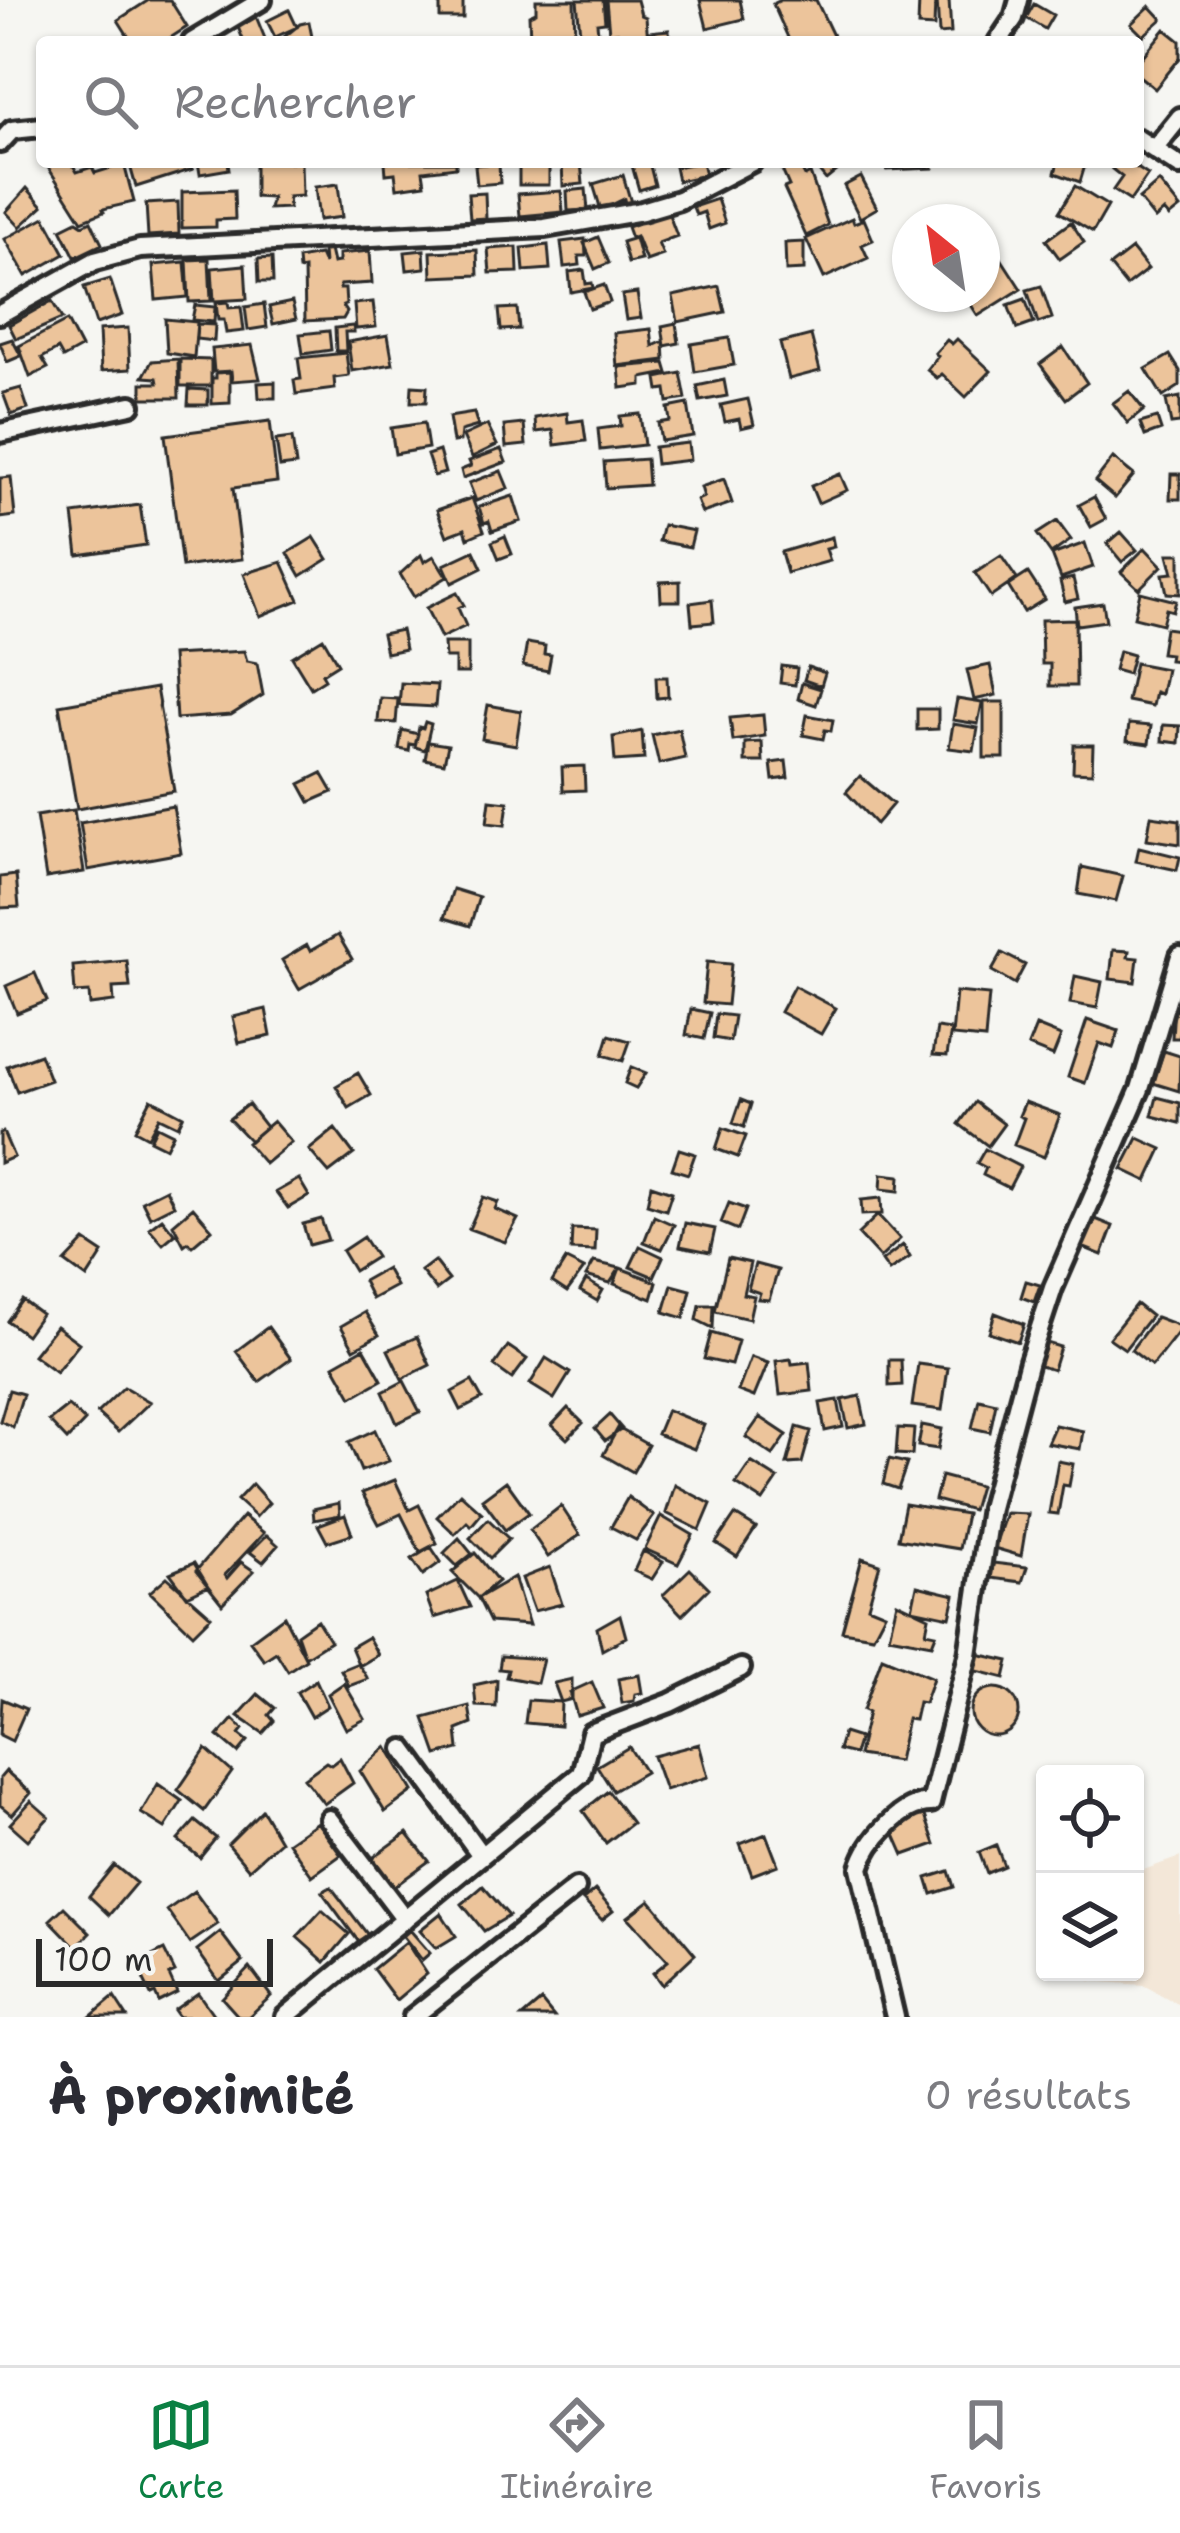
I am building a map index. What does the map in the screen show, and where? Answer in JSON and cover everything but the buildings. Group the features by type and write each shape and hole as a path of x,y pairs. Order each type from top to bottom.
{"street":[{"path":"202,36 262,0"},
{"path":"1002,36 1019,0"},
{"path":"1155,148 1180,117"},
{"path":"0,143 12,130 36,128"},
{"path":"1144,142 1180,166"},
{"path":"0,314 95,261 140,249 567,225 679,200 740,168"},
{"path":"0,434 130,405"},
{"path":"895,2017 860,1868 866,1849 893,1821 920,1803 932,1803 968,1655 990,1508 1029,1360 1053,1288 1140,1089 1180,956"},
{"path":"285,2017 581,1774 591,1733 670,1703 741,1668"},
{"path":"404,1749 480,1854"},
{"path":"329,1819 405,1919"},
{"path":"413,2017 576,1888"}],"shaded area":[{"path":"1180,1857 1180,2005 1143,1985 1089,1981 1144,1981 1144,1870"}]}
